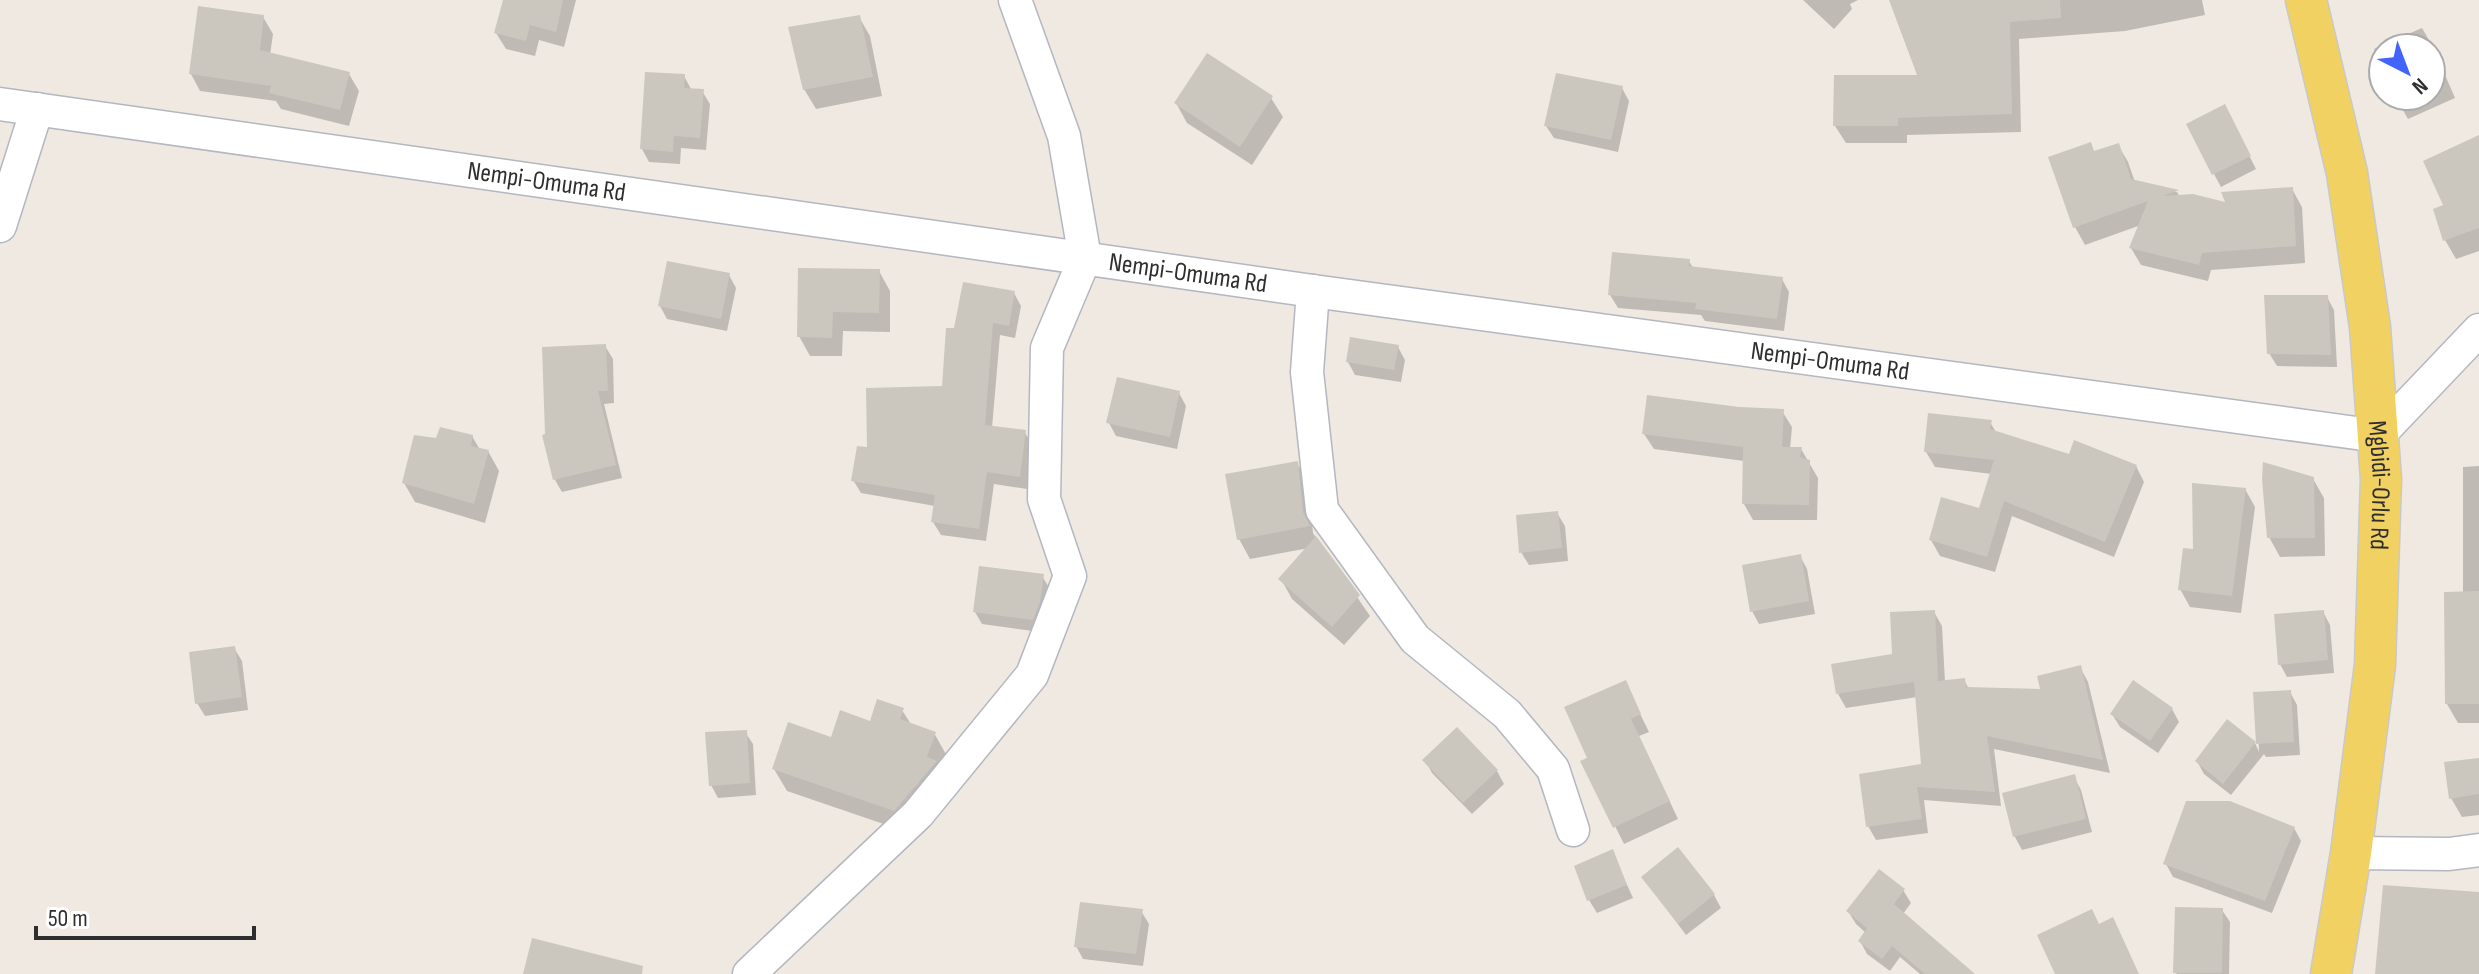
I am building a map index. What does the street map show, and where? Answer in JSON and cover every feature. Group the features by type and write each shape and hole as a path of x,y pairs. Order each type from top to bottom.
{"main road":[{"name":"Mgbidi-Orlu Rd","path":"2306,0 2347,173 2370,327 2381,479 2375,665 2351,853 2331,974"}],"street":[{"path":"749,974 918,814 1032,675 1070,576 1044,499 1047,348 1085,258 1064,136 1015,0"},
{"name":"Nempi-Omuma Rd","path":"0,104 1313,291 2378,436"},
{"path":"0,226 37,109"},
{"path":"1313,291 1307,372 1322,510 1415,639 1507,714 1553,769 1573,830"},
{"path":"2378,436 2479,330"},
{"path":"2351,853 2449,854 2479,850"}],"building":[{"path":"503,0 563,0 556,32 530,25 526,41 494,33"},
{"path":"1889,0 2060,0 2061,18 2010,22 2012,114 1898,118 1898,126 1833,126 1834,75 1917,75"},
{"path":"198,6 264,15 260,50 350,72 340,110 269,93 271,86 189,74"},
{"path":"860,15 873,77 803,90 788,27"},
{"path":"1207,53 1273,96 1240,147 1174,103"},
{"path":"645,72 685,74 684,88 704,89 700,138 674,136 673,152 640,149"},
{"path":"1556,73 1623,86 1611,140 1544,126"},
{"path":"2225,104 2251,156 2212,175 2186,124"},
{"path":"2479,135 2479,228 2443,241 2433,209 2443,205 2423,161"},
{"path":"2091,142 2094,151 2119,143 2131,179 2179,190 2163,196 2193,194 2225,202 2221,192 2293,187 2296,246 2202,253 2199,265 2129,248 2148,201 2073,228 2048,157"},
{"path":"1612,252 1690,259 1689,266 1783,277 1777,319 1695,309 1696,303 1608,295"},
{"path":"667,261 730,273 721,319 658,306"},
{"path":"798,268 880,269 879,313 833,312 832,338 797,337"},
{"path":"963,282 1015,291 1009,326 993,323 985,425 1026,430 1020,477 987,472 979,529 931,522 935,495 851,481 857,446 867,447 866,388 942,386 946,328 954,328"},
{"path":"2264,295 2328,295 2331,355 2267,354"},
{"path":"1350,337 1399,345 1394,370 1346,362"},
{"path":"606,344 608,391 598,391 616,465 553,480 542,435 545,434 542,347"},
{"path":"1117,377 1180,391 1170,437 1106,423"},
{"path":"1647,395 1739,407 1784,409 1782,447 1802,447 1800,457 1810,460 1809,505 1742,504 1743,447 1642,434"},
{"path":"1928,413 1992,420 1990,429 2069,454 2074,440 2137,465 2105,542 2004,501 1987,557 1929,540 1941,497 1979,508 1994,460 1924,452"},
{"path":"440,427 473,435 471,446 489,450 474,504 402,483 414,435 436,438"},
{"path":"1298,461 1303,512 1310,526 1237,540 1225,474"},
{"path":"2263,462 2314,477 2315,538 2267,538"},
{"path":"2192,483 2246,488 2232,596 2178,590 2183,548 2193,549"},
{"path":"1558,511 1562,548 1519,553 1516,515"},
{"path":"1316,536 1360,595 1332,627 1278,579"},
{"path":"1801,554 1809,601 1750,612 1742,565"},
{"path":"979,566 1044,574 1040,602 1033,620 973,612"},
{"path":"2479,591 2479,704 2445,704 2444,592"},
{"path":"1935,610 1938,681 1965,678 1966,687 2040,689 2037,676 2081,665 2103,760 1987,736 1995,792 1917,787 1922,819 1866,827 1859,774 1921,764 1914,682 1836,694 1831,664 1892,654 1890,612"},
{"path":"2324,610 2328,660 2278,665 2274,614"},
{"path":"235,646 242,697 195,704 189,652"},
{"path":"1626,680 1641,714 1631,719 1670,801 1613,828 1580,761 1587,758 1564,707"},
{"path":"2133,680 2173,708 2150,741 2110,714"},
{"path":"2291,690 2294,742 2256,744 2253,692"},
{"path":"877,699 904,708 900,719 936,732 927,757 937,761 894,811 772,769 788,722 831,737 840,710 870,721"},
{"path":"2227,719 2256,742 2223,784 2195,761"},
{"path":"1457,727 1498,770 1463,803 1422,760"},
{"path":"747,730 750,783 709,786 705,732"},
{"path":"2479,758 2479,794 2449,799 2444,762"},
{"path":"2075,774 2086,819 2013,837 2002,793"},
{"path":"2186,801 2230,801 2295,827 2265,901 2163,864"},
{"path":"1678,847 1715,894 1678,924 1641,877"},
{"path":"1613,849 1627,885 1587,901 1574,866"},
{"path":"1879,869 1905,889 1894,904 1975,974 1925,974 1892,946 1882,959 1858,941 1867,928 1846,911"},
{"path":"2383,885 2479,892 2479,974 2375,974"},
{"path":"1080,902 1143,909 1136,954 1074,947"},
{"path":"2175,907 2223,908 2222,973 2173,973"},
{"path":"2092,909 2099,924 2113,917 2139,974 2055,974 2037,935"},
{"path":"532,938 643,966 642,974 523,974"}]}
